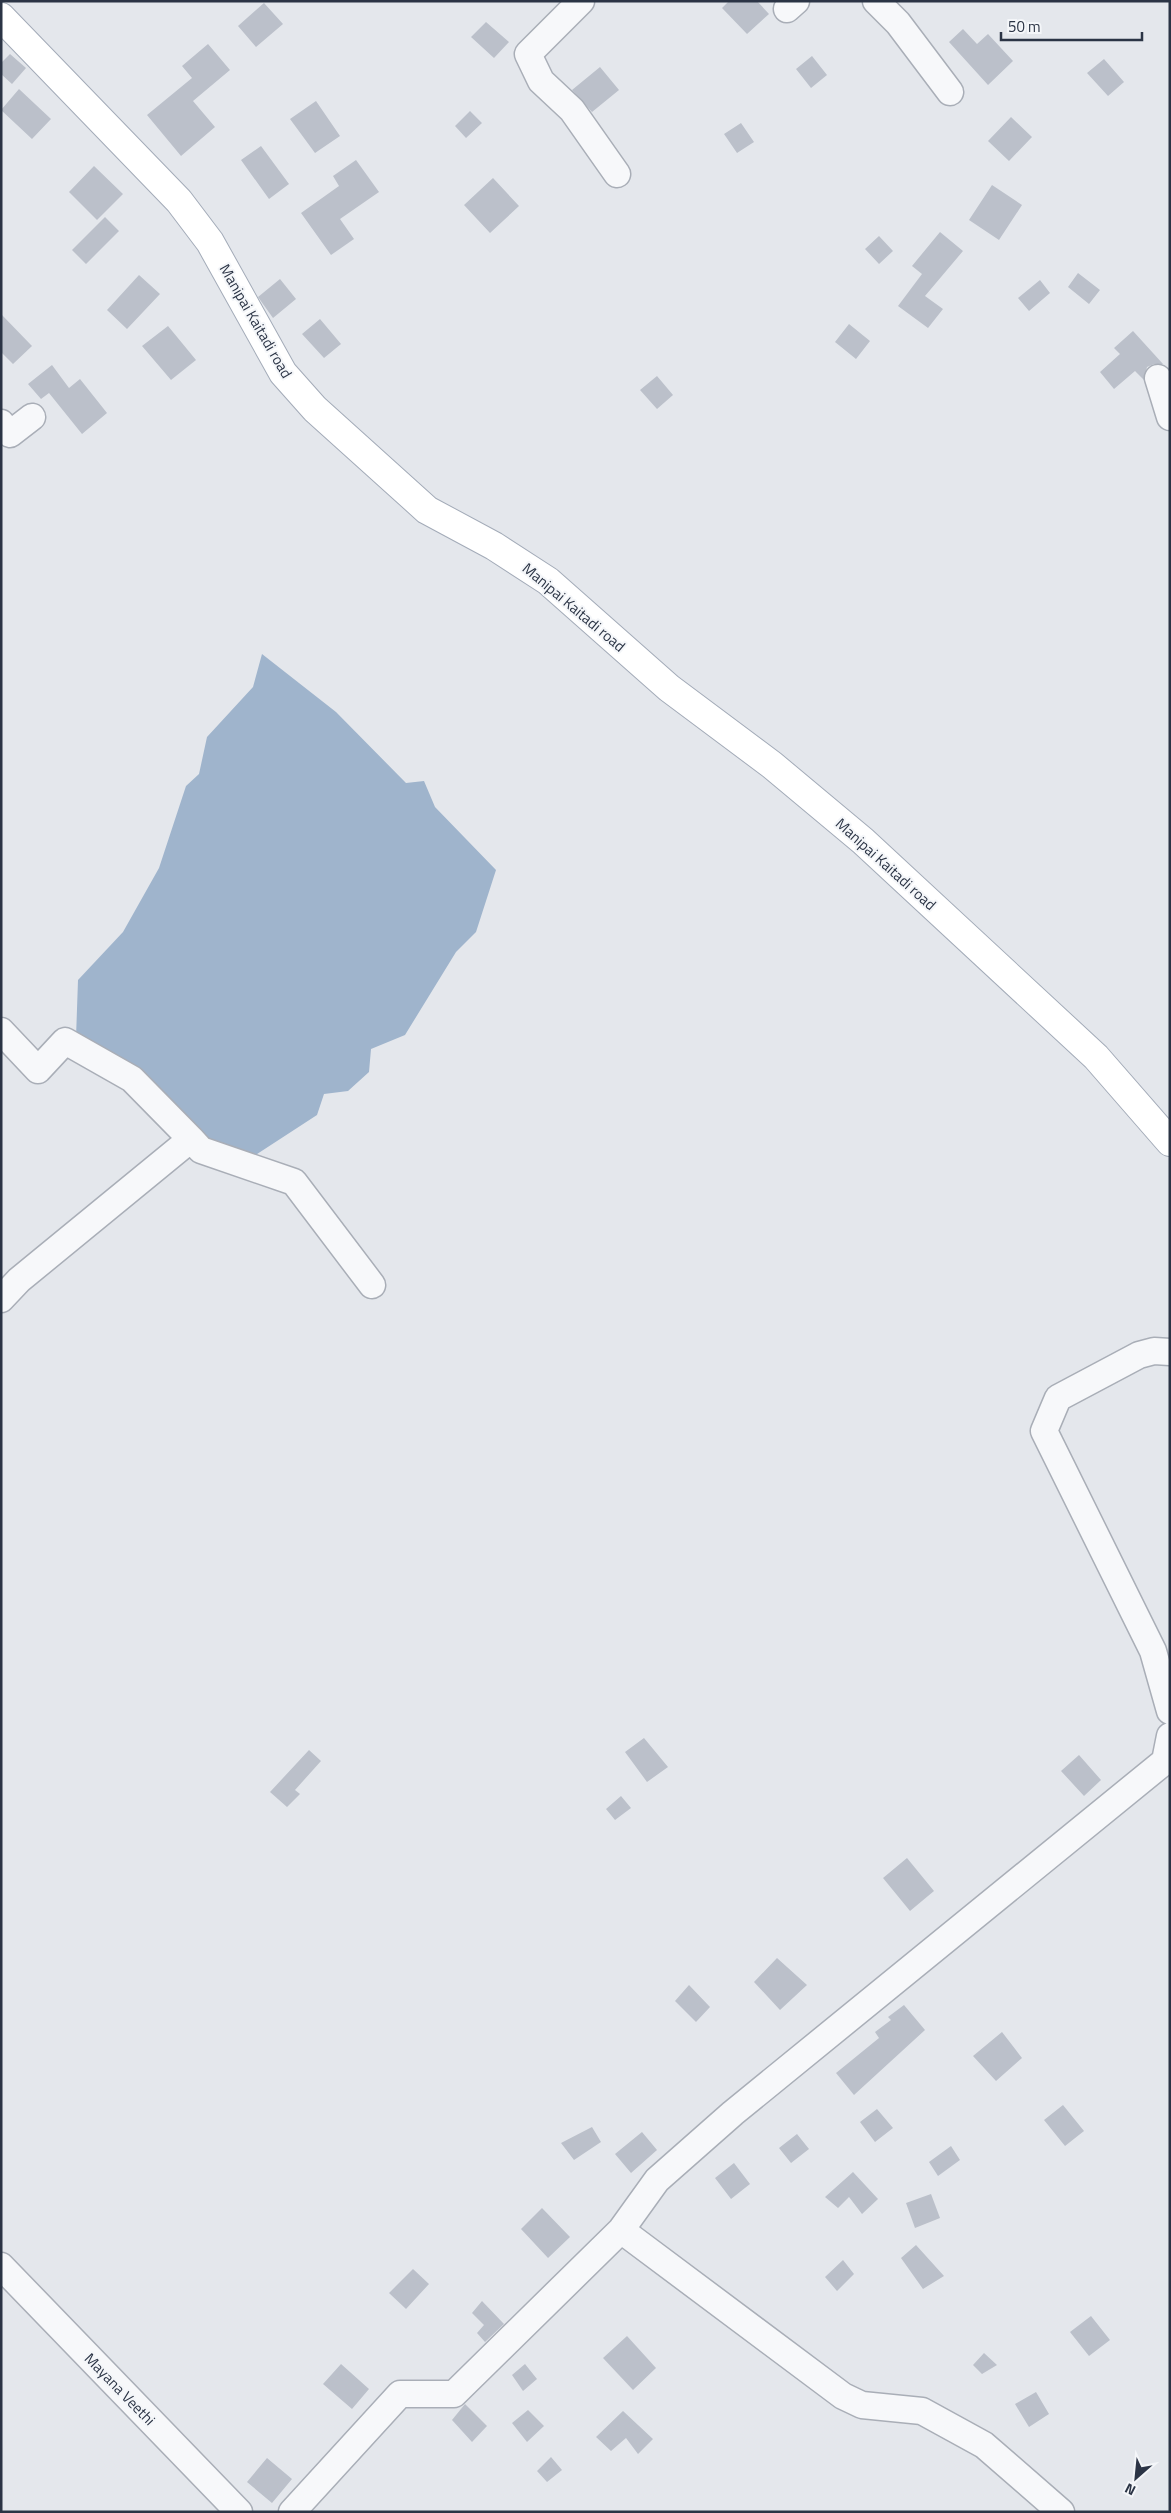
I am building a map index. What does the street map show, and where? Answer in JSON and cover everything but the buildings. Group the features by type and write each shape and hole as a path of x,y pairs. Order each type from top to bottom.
{"main road":[{"name":"Manipai Kaitadi road","path":"1,17 179,201 210,242 283,373 315,409 427,510 494,546 548,581 669,688 772,765 863,841 1096,1057 1170,1142"}],"street":[{"path":"581,1 528,54 542,80 572,110 616,174"},
{"path":"876,1 898,23 950,92"},
{"path":"1158,378 1170,416"},
{"path":"1,423 10,434 32,417"},
{"path":"1,1031 38,1070 65,1041 132,1079 201,1150 294,1182 372,1285"},
{"path":"1,1299 19,1280 191,1139"},
{"path":"1170,1352 1154,1350 1139,1355 1058,1398 1044,1431 1153,1652 1170,1711"},
{"path":"292,2512 400,2394 454,2394 621,2230 657,2180 733,2113 1165,1761 1170,1736"},
{"path":"621,2230 843,2396 862,2405 922,2410 984,2445 1061,2512"},
{"name":"Mayana Veethi","path":"1,2266 239,2512"}],"water":[{"path":"262,654 336,712 406,783 424,781 435,807 496,870 476,932 456,952 405,1035 371,1049 369,1072 348,1091 324,1094 317,1115 251,1158 206,1146 76,1038 78,980 123,932 159,868 186,786 199,774 207,737 253,687"}]}
